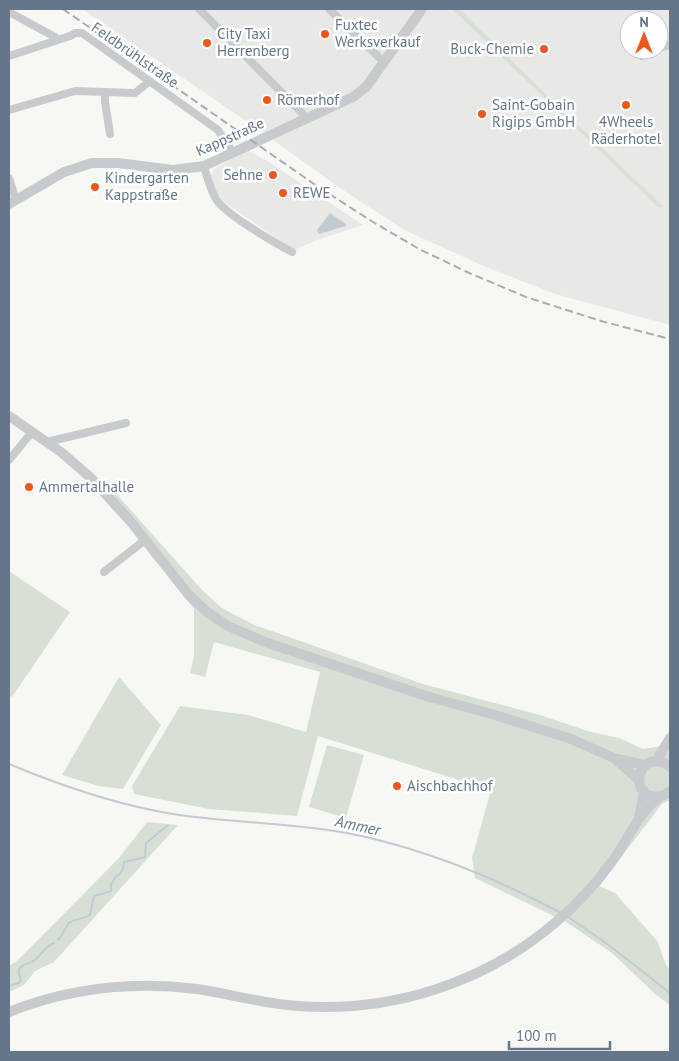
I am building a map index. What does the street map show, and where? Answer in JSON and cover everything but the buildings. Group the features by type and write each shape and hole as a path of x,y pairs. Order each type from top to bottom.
{"street":[{"path":"199,9 303,114 305,119"},
{"path":"329,9 384,62"},
{"name":"Kappstraße","path":"12,202 64,172 92,163 118,163 173,170 204,166 233,154 353,97 366,87 422,9"},
{"path":"9,12 55,37 57,40 9,56"},
{"name":"Feldbrühlstraße","path":"57,40 75,33 82,33 218,130 233,154"},
{"path":"9,110 75,91 135,93 150,81"},
{"path":"105,92 110,134"},
{"path":"204,166 213,194 220,205 273,242 292,252"},
{"path":"9,178 12,202"},
{"path":"9,416 74,463 103,491 193,600 217,619 238,632 426,696 545,730 579,742 614,758 645,765 656,761 670,767"},
{"path":"47,442 126,423"},
{"path":"9,460 32,432"},
{"path":"104,572 145,540"},
{"path":"656,761 670,738"},
{"path":"614,758 639,780 644,791 652,796 659,797"},
{"path":"639,780 645,765"},
{"path":"639,819 644,791"},
{"path":"9,1012 45,1000 79,992 139,986 170,986 307,1007 344,1007 386,1002 427,992 478,972 515,952 556,922 576,904 610,864 639,819 659,797 670,791"}],"shaded area":[{"path":"82,9 670,9 670,325 555,294 486,267 404,230 340,188 252,125"},
{"path":"452,9 460,9 539,88 663,206 659,208"},
{"path":"247,150 266,160 363,225 317,240 294,250 224,202 215,190 211,175 213,170"},
{"path":"330,213 346,224 346,226 319,234 317,230"},
{"path":"111,488 203,591 222,608 252,624 423,684 540,715 591,732 619,738 643,749 661,746 670,729 670,800 662,804 599,886 615,893 658,942 665,963 670,970 670,1005 656,995 612,953 566,922 475,878 472,858 491,790 318,736 297,816 209,809 134,794 132,786 180,706 248,715 306,732 320,672 214,642 205,677 190,673 194,656 194,609 103,494"},
{"path":"9,571 70,612 12,697 9,695"},
{"path":"119,677 161,725 123,789 98,786 62,775"},
{"path":"327,745 364,755 346,818 309,807"},
{"path":"147,822 178,825 54,962 35,971 24,985 9,992 9,966 17,961 119,858"}],"waterway":[{"name":"Ammer","path":"9,764 92,795 157,811 203,818 326,830 398,845 469,870 559,912"},
{"path":"58,940 70,922 90,915 94,896 111,891 111,885 123,869 124,862 145,857 146,843 168,825"},
{"name":"Ammer","path":"568,917 606,943 670,993"},
{"path":"9,986 19,983 21,980 20,967 35,960 47,947 54,943"}],"railway":[{"path":"63,9 314,184 419,249 526,297 601,321 670,339"}],"place":[{"name":"Fuxtec Werksverkauf","path":"325,34"},
{"name":"City Taxi Herrenberg","path":"207,43"},
{"name":"Buck-Chemie","path":"544,49"},
{"name":"Römerhof","path":"267,100"},
{"name":"4Wheels Räderhotel","path":"626,105"},
{"name":"Saint-Gobain Rigips GmbH","path":"482,114"},
{"name":"Sehne","path":"273,175"},
{"name":"Kindergarten Kappstraße","path":"95,187"},
{"name":"REWE","path":"283,193"},
{"name":"Ammertalhalle","path":"29,487"},
{"name":"Aischbachhof","path":"397,786"}]}
